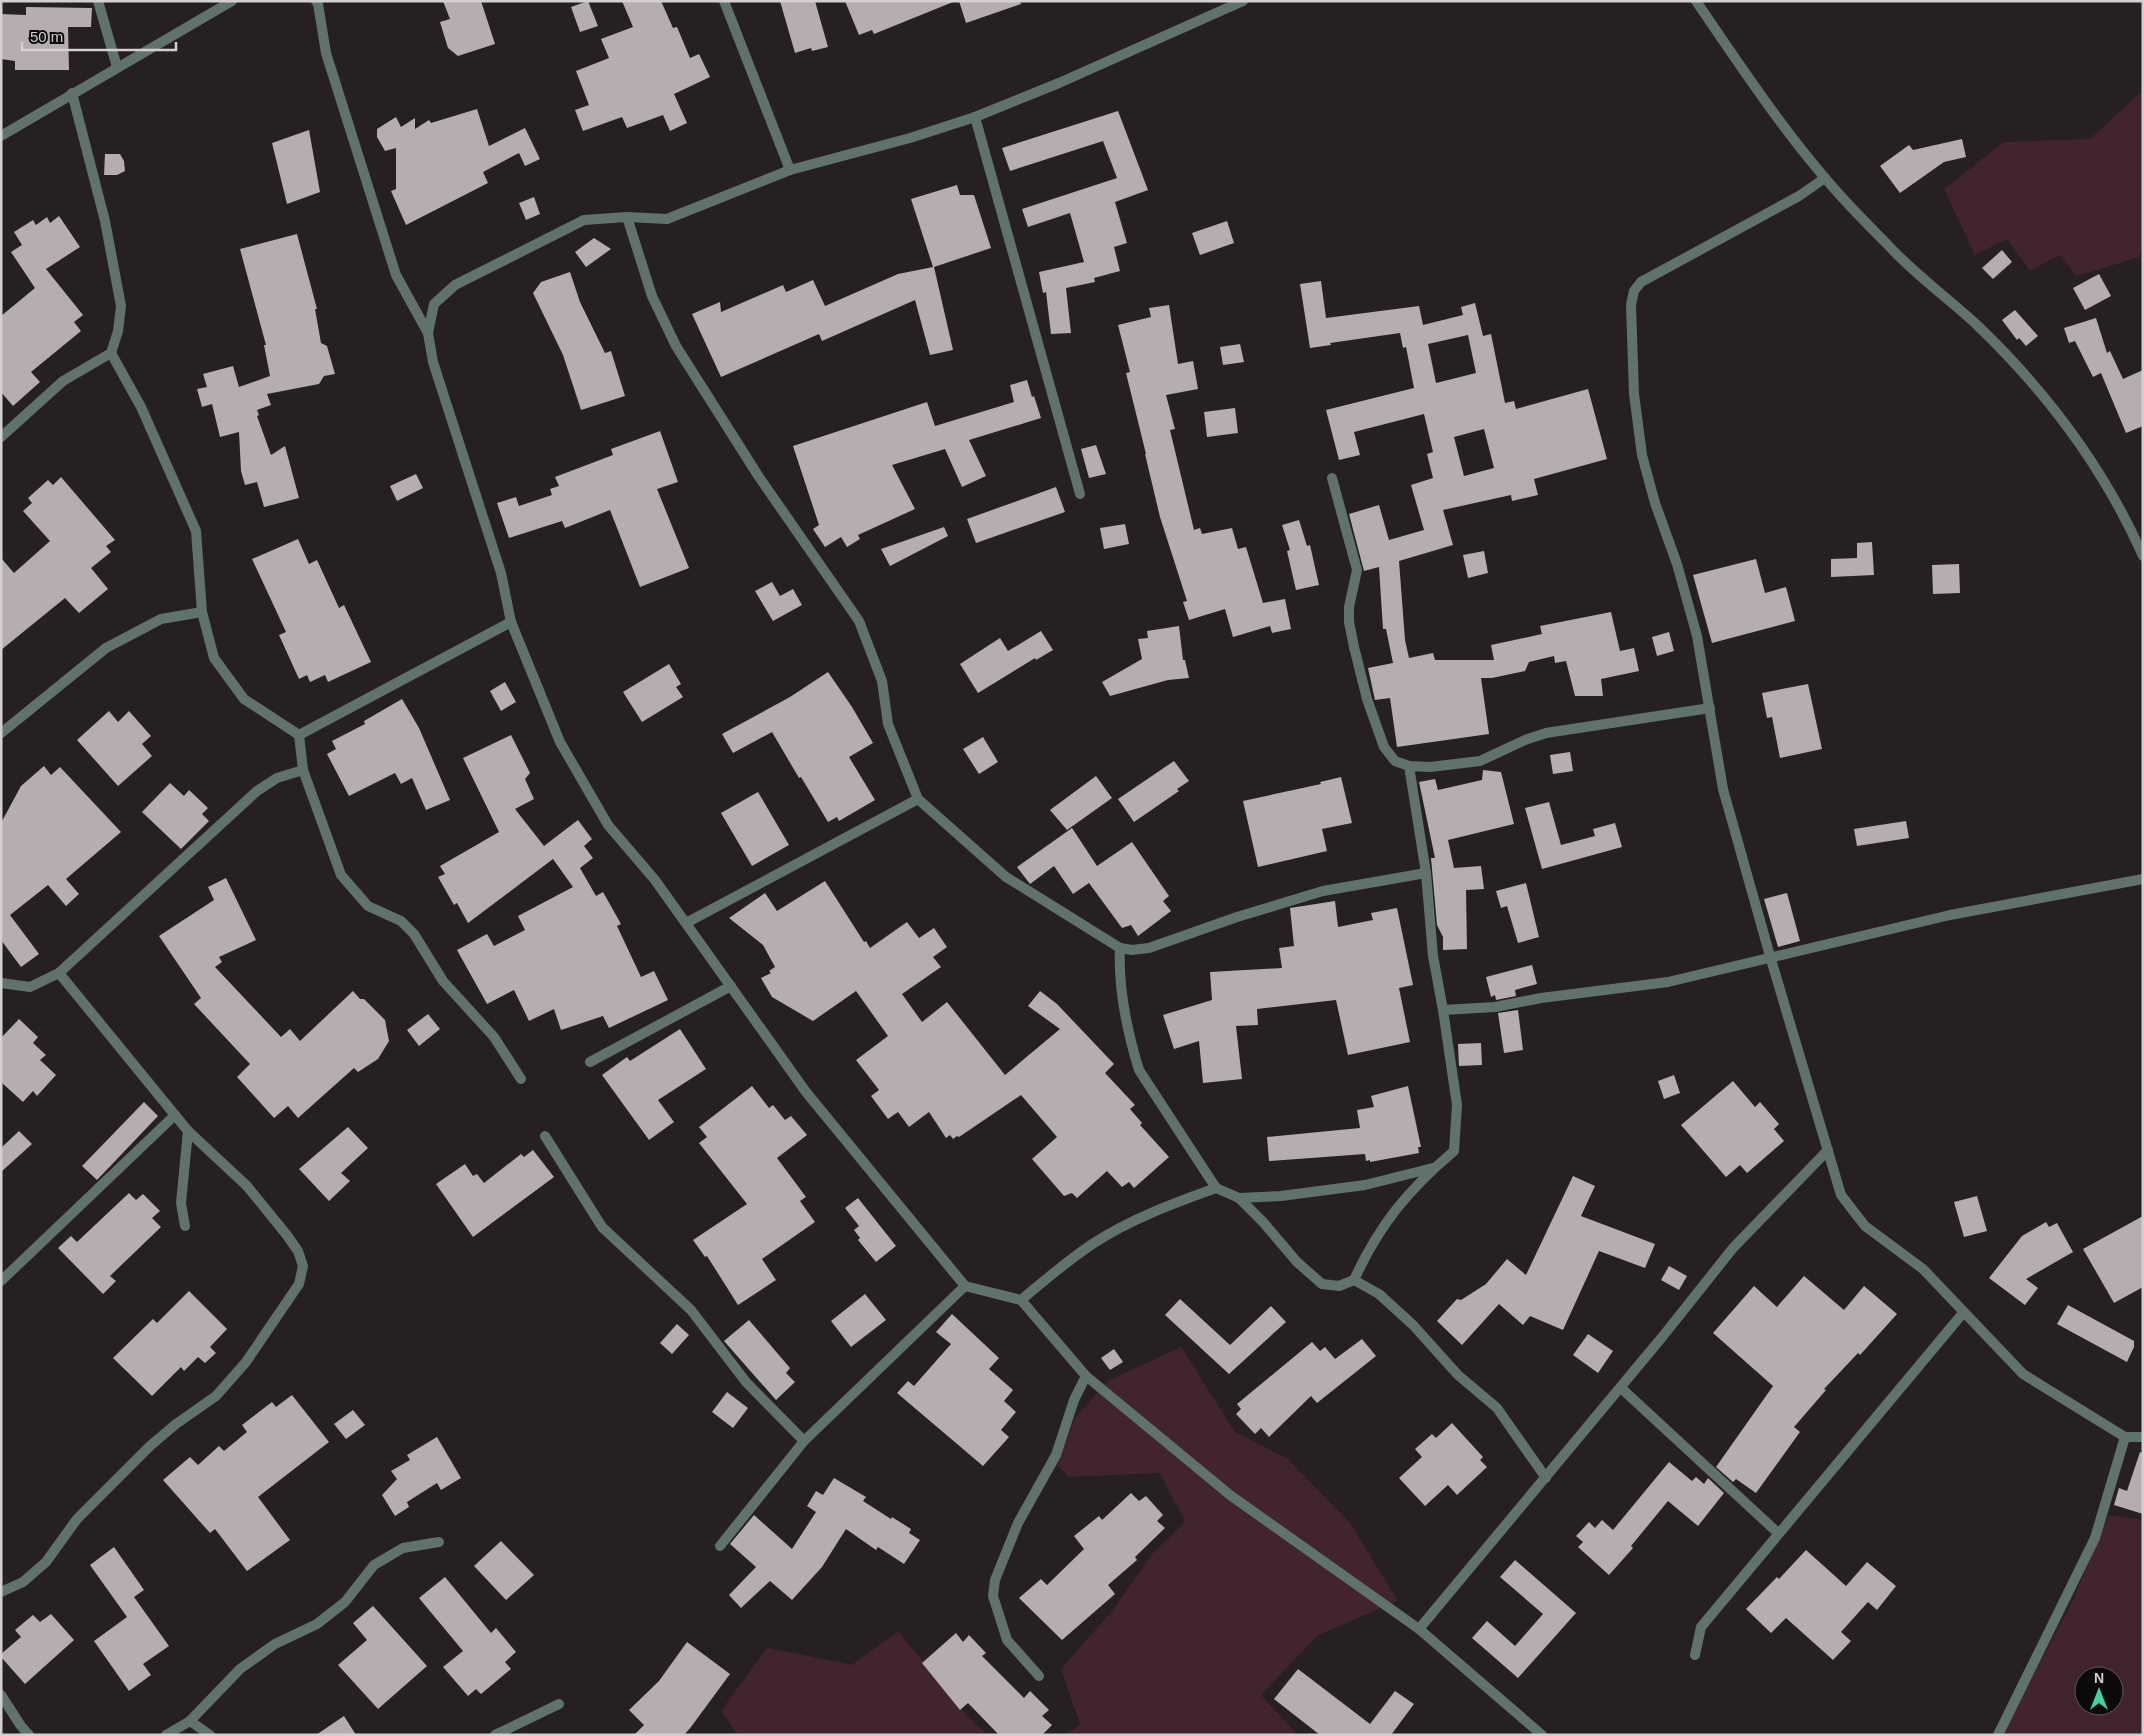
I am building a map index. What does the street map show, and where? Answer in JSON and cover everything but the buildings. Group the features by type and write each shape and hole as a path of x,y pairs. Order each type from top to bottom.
{"street":[{"path":"98,1 117,67"},
{"path":"1,136 232,1"},
{"path":"724,1 790,170"},
{"path":"428,333 434,304 455,285 584,220 667,219 790,170 910,138 975,117 1059,82 1224,5 1243,1"},
{"path":"1696,1 1734,58 1825,178 1888,247 1977,326 2024,372 2048,401 2088,453 2143,556"},
{"path":"320,2 326,53 396,275 428,333 433,362 501,573 511,622 560,742 608,825 655,880 806,1092 965,1286 1022,1300 1086,1376 1230,1495 1419,1629 1542,1735"},
{"path":"1,437 62,381 111,353 118,331 122,306 105,221 72,93"},
{"path":"975,117 1080,494"},
{"path":"1825,178 1799,196 1641,282 1634,291 1631,305 1634,394 1642,455 1655,503 1677,564 1697,636 1723,789 1841,1195 1865,1226 1923,1270 2023,1374 2125,1437 2143,1437"},
{"path":"626,218 652,296 676,346 759,478 859,620 882,681 888,724 918,799 1006,876 1120,948 1132,950 1149,948 1237,917 1324,892 1426,873"},
{"path":"111,353 141,407 196,531 202,612 214,658 244,698 300,736"},
{"path":"1332,478 1357,570 1349,607 1349,622 1366,699 1384,747 1395,761 1409,766 1457,765 1480,761 1524,740 1546,734 1710,708"},
{"path":"1,733 106,648 162,619 202,612"},
{"path":"300,736 511,622"},
{"path":"300,736 303,770 342,875 368,906 401,921 414,934 443,981 494,1036 521,1079"},
{"path":"1120,948 1121,984 1133,1052 1139,1070 1216,1188 1239,1198 1264,1222 1297,1262 1322,1284 1339,1286 1354,1280 1369,1248 1397,1206 1434,1167 1454,1151 1457,1105 1433,956 1426,873 1409,766"},
{"path":"1,982 30,987 59,973 257,791 277,778 303,770"},
{"path":"686,923 918,799"},
{"path":"1443,1010 1495,1007 1541,998 1668,982 1770,956 1950,915 2143,879"},
{"path":"1,1592 22,1582 46,1562 77,1519 150,1446 176,1424 216,1396 246,1362 299,1284 303,1266 298,1251 247,1186 188,1131 59,973"},
{"path":"590,1062 731,986"},
{"path":"1,1281 175,1115"},
{"path":"185,1226 181,1203 188,1131"},
{"path":"544,1136 602,1227 691,1310 746,1382 804,1441"},
{"path":"1419,1629 1621,1388 1733,1248 1828,1150"},
{"path":"1239,1198 1281,1196 1365,1185 1434,1167"},
{"path":"1022,1300 1094,1243 1137,1219 1178,1201 1216,1188"},
{"path":"1354,1280 1379,1294 1413,1325 1458,1375 1497,1408 1546,1478"},
{"path":"720,1546 804,1441 965,1286"},
{"path":"1695,1655 1702,1627 1778,1533 1892,1400 1963,1313"},
{"path":"1039,1676 1007,1640 993,1596 995,1580 1018,1523 1056,1455 1074,1400 1086,1376"},
{"path":"1621,1388 1778,1533"},
{"path":"1998,1735 2095,1538 2125,1437"},
{"path":"166,1735 190,1721 240,1668 275,1644 317,1624 344,1602 374,1566 403,1548 439,1542"},
{"path":"1,1695 29,1735"},
{"path":"495,1735 559,1704"},
{"path":"190,1721 210,1735"}],"shaded area":[{"path":"2143,90 2143,248 2139,257 2077,276 2059,255 2030,271 2007,239 1975,255 1944,189 2004,142 2090,139"},
{"path":"1181,1347 1235,1432 1288,1459 1350,1523 1398,1601 1318,1635 1261,1695 1298,1735 1067,1735 1080,1724 1061,1669 1113,1610 1152,1554 1185,1522 1160,1473 1069,1477 1057,1465 1075,1418 1108,1381"},
{"path":"2109,1515 2143,1520 2143,1735 2004,1735 2007,1724 2072,1602"},
{"path":"898,1631 969,1718 988,1735 738,1735 721,1711 767,1648 852,1665"}]}
